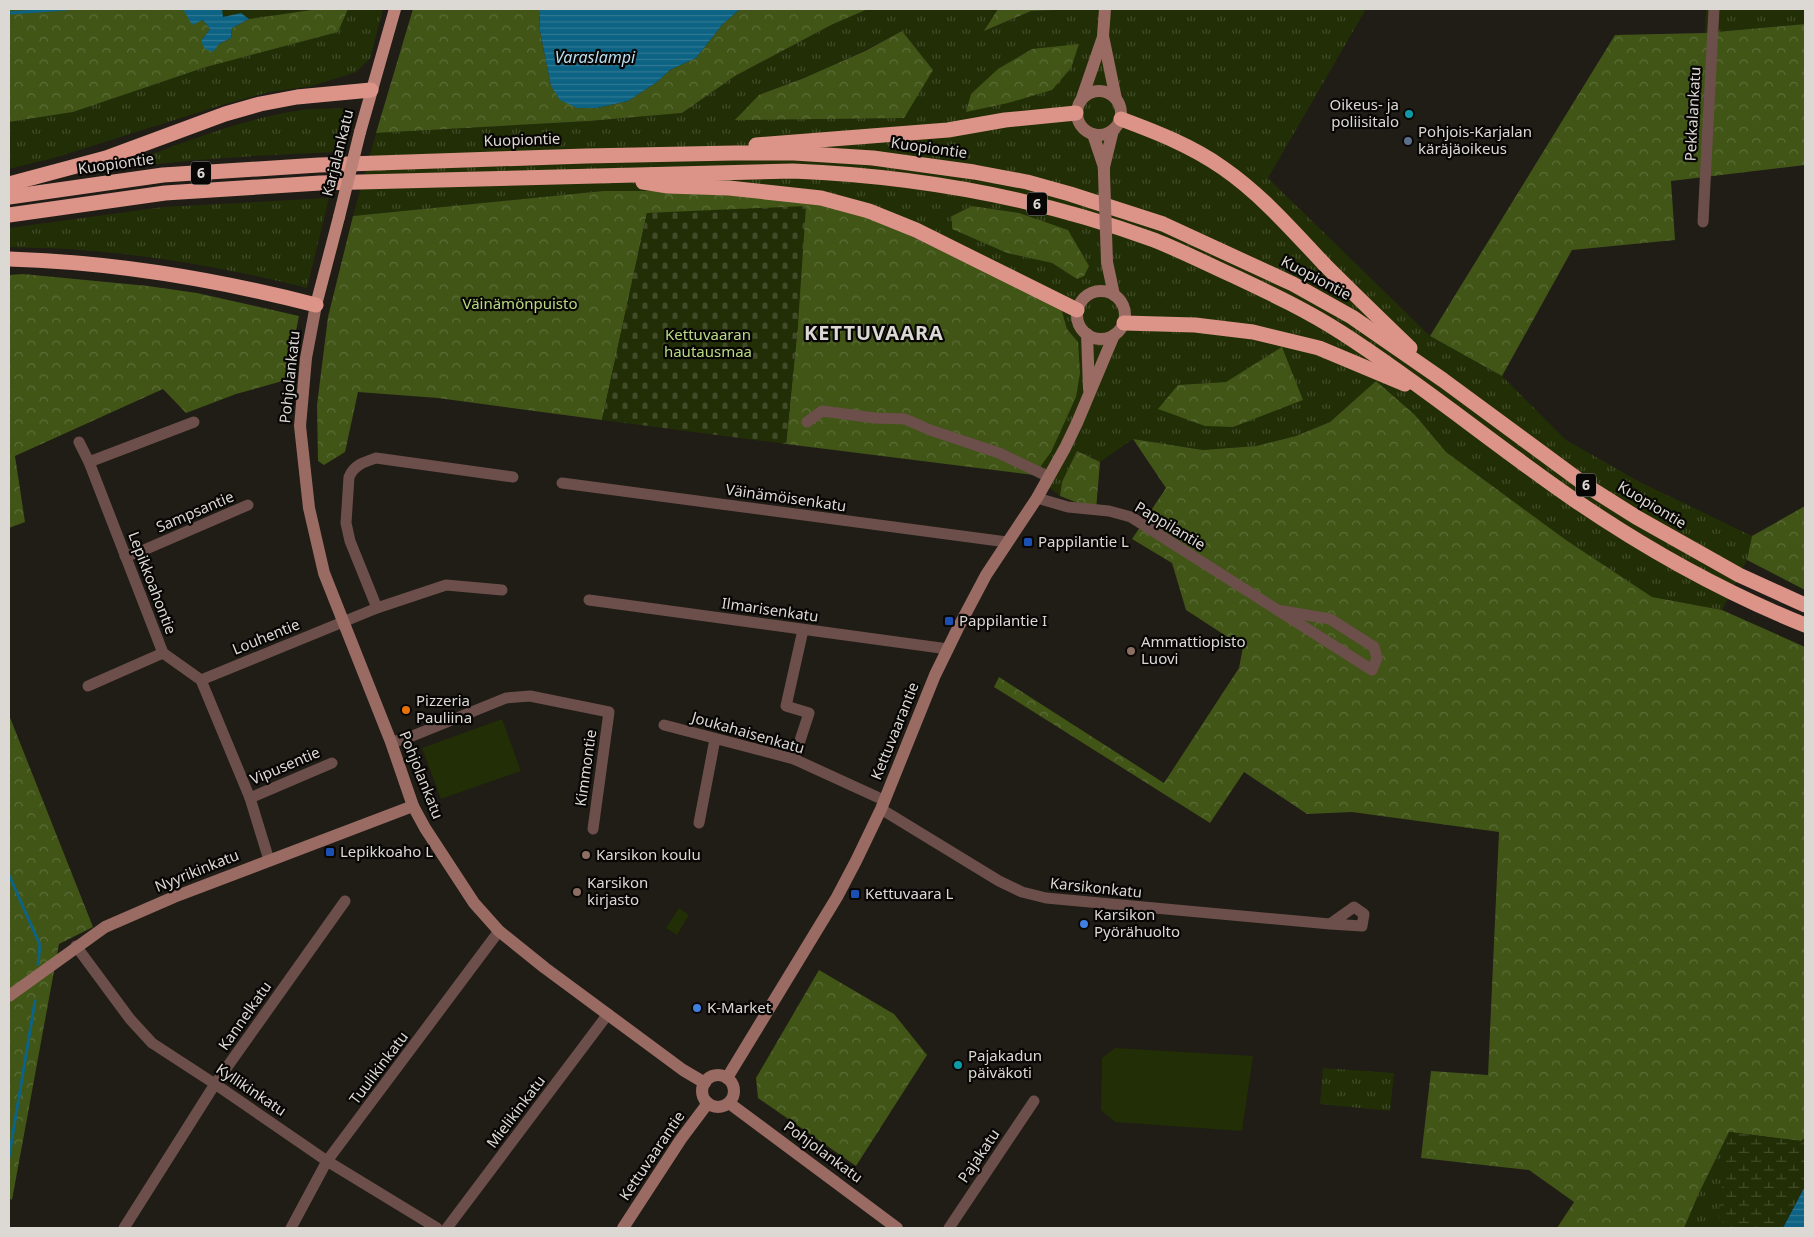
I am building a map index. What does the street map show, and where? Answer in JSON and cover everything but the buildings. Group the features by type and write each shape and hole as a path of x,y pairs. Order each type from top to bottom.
{"highway":[{"path":"9,184 106,158 225,114 260,104 297,97 371,90"},
{"path":"652,154 816,139 948,130 1005,120 1076,113"},
{"path":"1117,125 1164,135 1222,167 1248,187 1443,380"},
{"name":"Kuopiontie","path":"9,197 163,175 300,166 652,154 794,153 873,158 974,172 1027,182 1163,224 1293,284 1352,317 1443,380 1587,486 1643,521 1739,575 1805,605"},
{"name":"6","path":"9,215 165,193 282,185 392,180 793,171 871,176 971,189 1022,200 1065,211 1156,241 1285,300 1340,332 1431,395 1576,502 1657,551 1731,592 1805,625"},
{"path":"599,176 668,186 729,188 821,198 869,211 916,230 1077,310"},
{"path":"9,259 148,270 248,288 316,305"},
{"path":"1119,329 1195,325 1253,332 1319,348 1431,395"}],"main road":[{"name":"Karjalankatu","path":"316,305 379,60 395,9"}],"street":[{"path":"1105,9 1103,36 1076,113 1081,126 1092,134 1100,135 1117,125"},
{"name":"Pekkalankatu","path":"1703,222 1714,9"},
{"path":"1103,36 1116,99 1121,112 1104,171"},
{"path":"1082,98 1099,90 1112,94 1116,99"},
{"path":"1092,134 1104,171 1107,262 1114,295"},
{"path":"1095,291 1107,262"},
{"path":"1095,291 1114,295 1124,307 1125,315 1119,329 1100,339 1086,334 1078,324 1077,310 1083,298 1095,291"},
{"name":"Pohjolankatu","path":"316,305 306,358 300,426 309,508 324,573 391,742 413,806 425,828 474,903 499,931 545,968 683,1070 705,1083"},
{"name":"Kettuvaarantie","path":"727,1078 838,897 948,649 970,604 1049,477 1070,438 1119,329"},
{"name":"Kettuvaarantie","path":"1086,334 1089,394"},
{"path":"807,422 822,411 875,418 905,419 930,430 999,453 1049,477"},
{"path":"89,462 194,422"},
{"name":"Lepikkoahontie","path":"79,442 89,462 163,654 201,680"},
{"path":"377,608 350,541 346,523 348,477 352,470 362,462 376,458 513,477"},
{"name":"Väinämöisenkatu","path":"562,483 1007,542"},
{"name":"Pappilantie","path":"1037,498 1068,507 1109,511 1131,517 1292,620 1372,670 1377,658 1374,647 1330,619 1277,610"},
{"name":"Sampsantie","path":"125,556 137,553 248,505"},
{"name":"Louhentie","path":"201,680 377,608 446,585 502,590"},
{"name":"Ilmarisenkatu","path":"589,600 948,649"},
{"path":"794,759 808,713 786,706 803,630"},
{"path":"88,686 163,654"},
{"path":"201,680 250,798 269,860"},
{"name":"Kimmontie","path":"391,742 405,739 506,698 530,696 608,712 593,829"},
{"name":"Joukahaisenkatu","path":"664,725 794,759 879,803"},
{"path":"699,823 715,739"},
{"name":"Vipusentie","path":"250,798 332,763"},
{"name":"Karsikonkatu","path":"879,803 998,881 1022,892 1046,898 1330,924"},
{"name":"Nyyrikinkatu","path":"9,996 105,927 174,897 413,806"},
{"name":"Kannelkatu","path":"124,1228 215,1084 345,901"},
{"name":"Tuulikinkatu","path":"291,1228 327,1161 499,931"},
{"name":"Kyllikinkatu","path":"76,946 140,1032 152,1043 327,1161 437,1228"},
{"name":"Mielikinkatu","path":"447,1228 608,1014"},
{"path":"715,1076 727,1078 734,1090 734,1095 729,1103 717,1107 708,1104 703,1094 705,1083 715,1076"},
{"name":"Pajakatu","path":"949,1228 1034,1101"},
{"name":"Pohjolankatu","path":"729,1103 897,1228"},
{"name":"Kettuvaarantie","path":"627,1227 682,1139 708,1104"}],"green space":[{"path":"9,9 184,10 192,24 203,20 210,29 201,41 219,44 231,38 232,28 249,19 318,9 348,9 338,32 206,67 73,112 9,122"},
{"path":"176,9 318,9 249,19 232,28 184,10"},
{"path":"348,9 383,9 370,59 356,72 312,86 269,92 222,105 54,158 9,169 9,122 73,112 206,67 338,32"},
{"path":"413,9 539,9 540,31 551,86 577,108 597,108 628,101 657,82 670,70 696,58 722,25 740,9 868,9 831,25 735,76 682,113 589,121 376,133"},
{"path":"868,9 998,9 985,31 1031,11 1082,9 1366,9 1268,178 1430,336 1502,376 1566,440 1640,482 1752,536 1747,560 1722,610 1652,597 1566,540 1446,452 1415,415 1376,381 1330,422 1296,436 1256,446 1203,450 1133,439 1100,462 1077,451 1062,482 1060,496 1034,475 1078,342 1067,329 1061,308 913,236 668,191 603,191 353,216 376,133 589,121 682,113 735,76 831,25","holes":["902,31 933,70 759,95 832,66","972,206 1019,213 1077,279 1052,263 1007,253 952,229 952,216","1226,382 1303,400 1232,427 1178,385"]},
{"path":"998,9 1082,9 1031,11 984,31"},
{"path":"1706,9 1805,9 1805,24 1705,33"},
{"path":"1805,24 1805,165 1671,181 1675,240 1572,250 1502,376 1430,336 1615,35 1705,33"},
{"path":"902,31 933,70 904,118 735,120 759,95 804,78 865,51"},
{"path":"1079,44 1071,68 1052,90 1008,103 966,112 971,94 998,69 1032,49"},
{"path":"351,108 341,152 223,158 105,171 252,120 302,110"},
{"name":"Väinämönpuisto","path":"603,191 668,191 819,201 869,216 1061,308 1067,329 1078,342 1080,373 1076,397 1051,452 1034,475 786,444 798,324 647,213 602,420 438,398 358,392 345,452 324,465 318,461 317,405 328,317 353,216"},
{"path":"329,198 307,288 254,275 147,257 72,249 9,247 9,228 163,207"},
{"name":"Kettuvaaran hautausmaa","path":"806,206 798,324 786,444 602,420 647,213"},
{"path":"972,206 1019,213 1068,230 1089,266 1084,276 1077,279 1052,263 1007,253 952,229 952,216"},
{"path":"23,274 148,286 197,293 299,316 286,380 236,394 186,413 163,389 15,456 25,522 9,528 9,275"},
{"path":"1282,347 1303,400 1233,427 1205,426 1158,409 1178,385 1226,382"},
{"path":"1376,381 1415,415 1446,452 1566,540 1652,597 1722,610 1805,647 1805,1138 1801,1141 1729,1132 1684,1228 1557,1228 1574,1202 1529,1170 1421,1158 1431,1071 1488,1075 1499,832 1352,812 1307,814 1244,772 1210,823 994,687 999,677 1164,783 1239,668 1243,647 1186,610 1172,563 1132,539 1166,488 1133,439 1203,450 1256,446 1296,436 1330,422"},
{"path":"1077,451 1100,462 1096,510 1060,496 1062,482"},
{"path":"1805,506 1805,590 1747,560 1752,536"},
{"path":"9,715 93,927 59,944 12,1200 9,1198"},
{"path":"502,719 521,771 441,799 422,748"},
{"path":"679,908 689,915 677,935 666,928"},
{"path":"819,970 894,1014 927,1055 856,1166 758,1098 756,1078"},
{"path":"1115,1048 1253,1056 1242,1131 1115,1122 1101,1110 1102,1058"},
{"path":"1323,1068 1394,1073 1390,1111 1320,1104"},
{"path":"1729,1132 1775,1228 1684,1228"},
{"path":"1729,1132 1801,1141 1805,1138 1805,1185 1783,1228 1728,1228 1718,1217"}],"water":[{"path":"183,9 222,9 223,17 241,13 249,19 232,28 231,38 219,44 213,52 205,49 201,41 210,29 203,20 192,25"},
{"name":"Varaslampi","path":"539,9 740,9 722,25 696,58 670,70 657,82 628,101 597,108 577,108 560,100 551,86 540,31"},
{"path":"1805,1185 1805,1228 1783,1228 1804,1188"}],"waterway":[{"path":"9,13 67,9"},
{"path":"9,875 40,945 38,964"},
{"path":"9,1157 35,1001"}],"place":[{"name":"Oikeus- ja poliisitalo","path":"1409,114"},
{"name":"Pohjois-Karjalan käräjäoikeus","path":"1408,141"},
{"name":"Pappilantie L","path":"1028,542"},
{"name":"Pappilantie I","path":"949,621"},
{"name":"Ammattiopisto Luovi","path":"1131,651"},
{"name":"Pizzeria Pauliina","path":"406,710"},
{"name":"Lepikkoaho L","path":"330,852"},
{"name":"Karsikon koulu","path":"586,855"},
{"name":"Karsikon kirjasto","path":"577,892"},
{"name":"Kettuvaara L","path":"855,894"},
{"name":"Karsikon Pyörähuolto","path":"1084,924"},
{"name":"K-Market","path":"697,1008"},
{"name":"Pajakadun päiväkoti","path":"958,1065"}],"district":[{"name":"KETTUVAARA","path":"874,333"}]}
